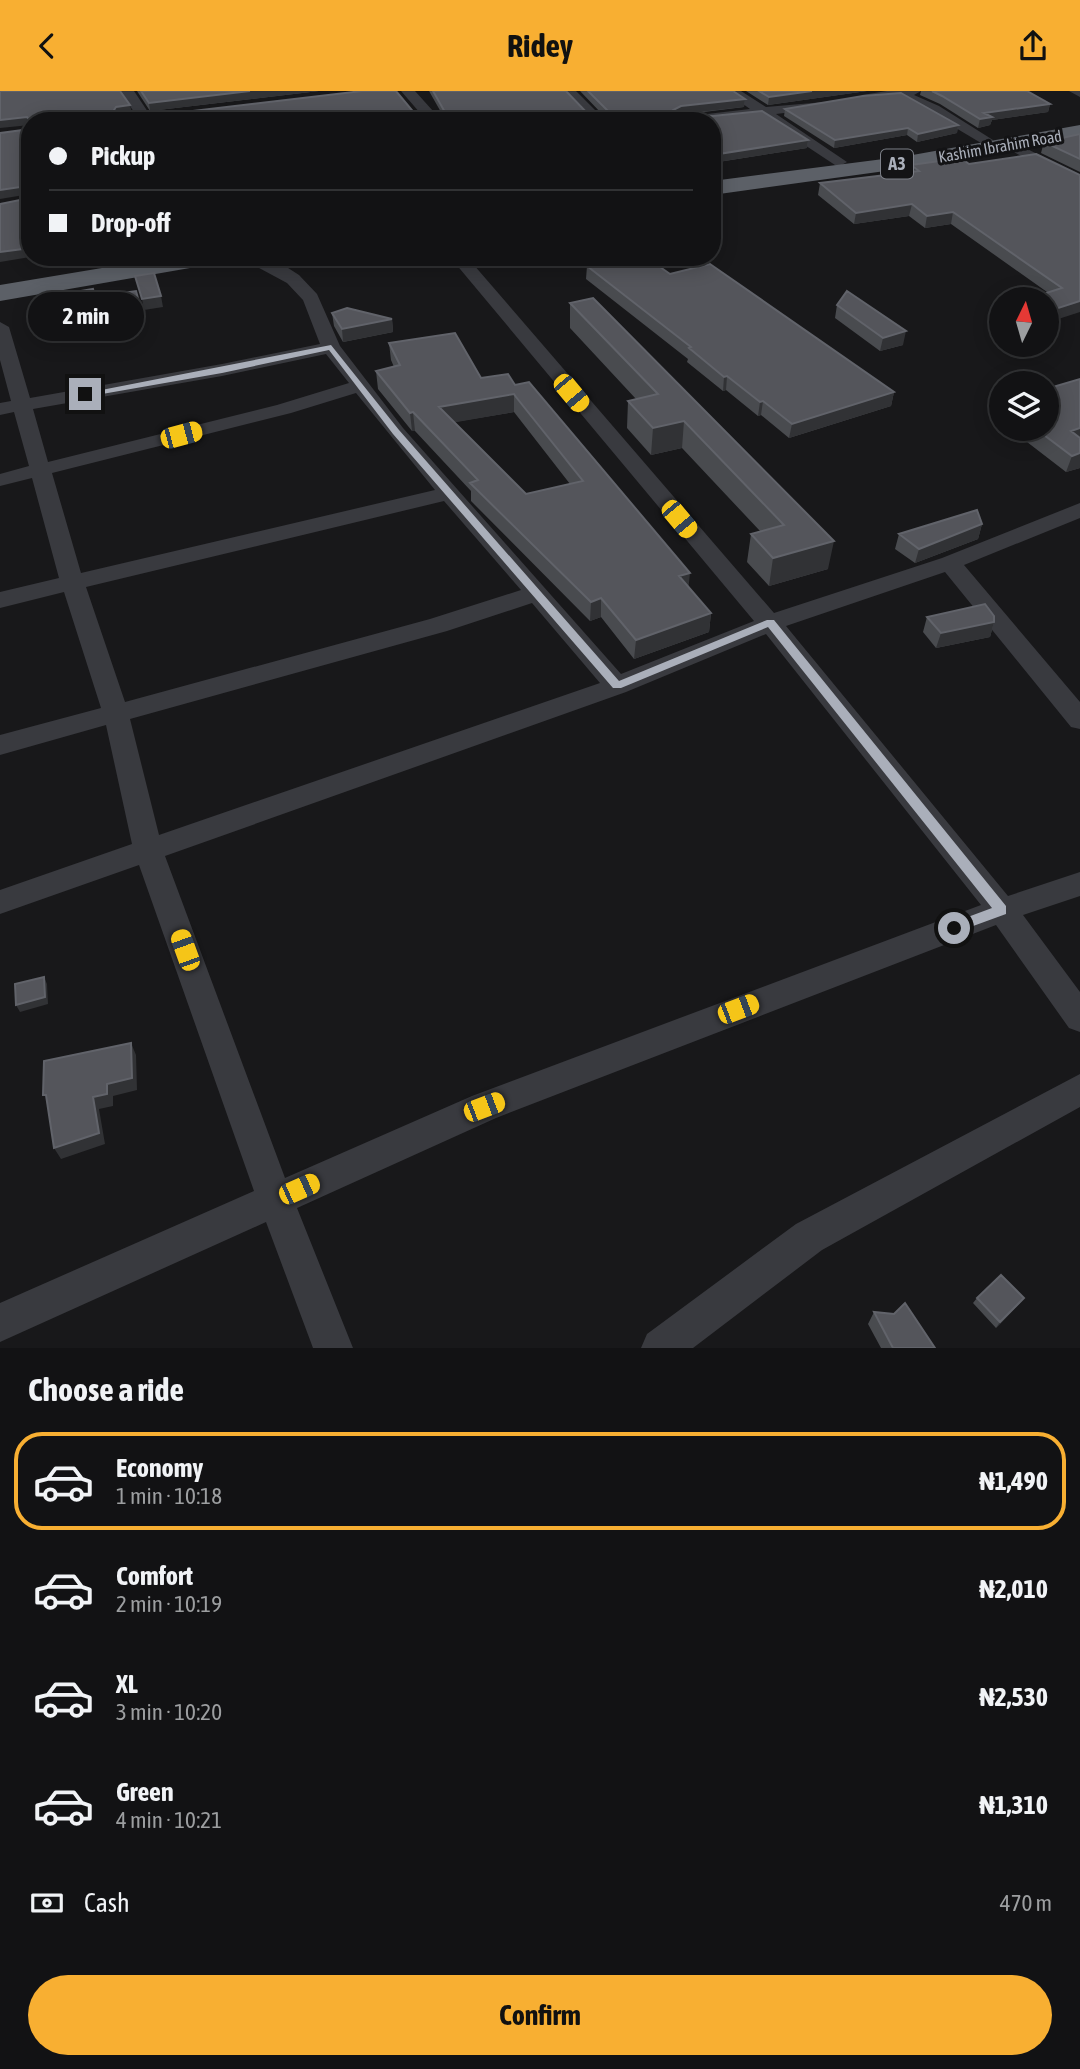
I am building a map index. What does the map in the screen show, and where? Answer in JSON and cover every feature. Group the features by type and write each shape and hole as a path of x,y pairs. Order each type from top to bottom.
{"highway":[{"name":"Kashim Ibrahim Road","path":"721,179 986,140 1080,123"},
{"name":"Kashim Ibrahim Road","path":"721,187 907,162 1080,131"},
{"path":"0,283 103,266"},
{"path":"0,293 160,266"}],"street":[{"path":"127,91 145,112"},
{"path":"408,91 427,112"},
{"path":"568,91 589,112"},
{"path":"732,91 840,162"},
{"path":"721,117 903,92 986,140"},
{"path":"1009,144 1080,181"},
{"path":"271,266 293,279 310,298 331,347 396,432 617,686"},
{"path":"466,266 751,604 770,622 1002,910 1080,1018"},
{"path":"0,327 12,407 42,469 72,583 80,600 116,714 148,849 275,1199 333,1348"},
{"path":"12,407 222,370 331,347"},
{"path":"0,480 272,412 362,385"},
{"path":"0,600 449,493"},
{"path":"0,902 617,686 770,622 950,563 1080,510"},
{"path":"950,563 1080,720"},
{"path":"0,744 438,625 538,593"},
{"path":"0,1323 484,1107 1002,910 1080,884"},
{"path":"661,1348 809,1237 1080,1089"}],"building":[{"path":"0,91 120,91 130,105 116,107 113,112 21,112 21,118 0,120"},
{"path":"141,91 250,91 149,103"},
{"path":"362,91 396,91 414,112 184,112"},
{"path":"433,91 566,91 586,112 445,112"},
{"path":"588,91 733,91 745,99 681,106 673,110 608,112"},
{"path":"759,91 812,91 769,97"},
{"path":"932,91 1027,91 1050,104 984,113 992,117 980,119"},
{"path":"901,93 958,125 918,134 908,128 835,140 785,109 863,96"},
{"path":"762,111 808,140 721,154 721,115"},
{"path":"21,130 21,187 0,190 0,133"},
{"path":"1080,134 1080,159 1044,142"},
{"path":"1036,154 1080,175 1080,301 1059,308 1059,289 1062,288 953,212 927,216 912,204 856,213 820,183 919,171 911,165 961,158 969,164"},
{"path":"21,200 21,249 0,252 0,204"},
{"path":"587,266 659,266 670,274 713,266 894,392 792,424 727,376 724,377 689,348 691,347"},
{"path":"154,273 161,296 142,299 135,276"},
{"path":"93,289 95,297 136,291 141,309 95,316 95,322 73,325 69,293"},
{"path":"847,291 906,331 883,338 837,305"},
{"path":"593,298 834,541 773,558 751,534 784,525 684,421 653,428 628,401 658,394 570,303"},
{"path":"347,308 392,319 342,329 332,313"},
{"path":"455,333 481,378 508,374 515,385 529,382 690,573 679,576 711,613 636,640 601,598 591,602 470,483 478,480 413,412 410,413 376,371 400,365 389,343","holes":["514,394 583,481 526,494 439,407"]},
{"path":"1080,379 1080,428 1071,431 1080,438 1080,453 1072,456 1052,441 1059,441 1059,385"},
{"path":"977,510 982,524 919,549 899,534"},
{"path":"985,604 994,616 994,622 941,633 927,617"},
{"path":"44,977 45,997 16,1005 15,984"},
{"path":"131,1043 132,1078 107,1084 107,1094 93,1097 99,1133 54,1148 46,1095 43,1095 44,1061"},
{"path":"1001,1275 1024,1298 1000,1322 977,1298"},
{"path":"905,1303 935,1348 893,1348 874,1312 894,1314"}],"route":[{"path":"85,394 222,370 331,347 396,432 617,686 770,622 1002,910 954,928"}]}
